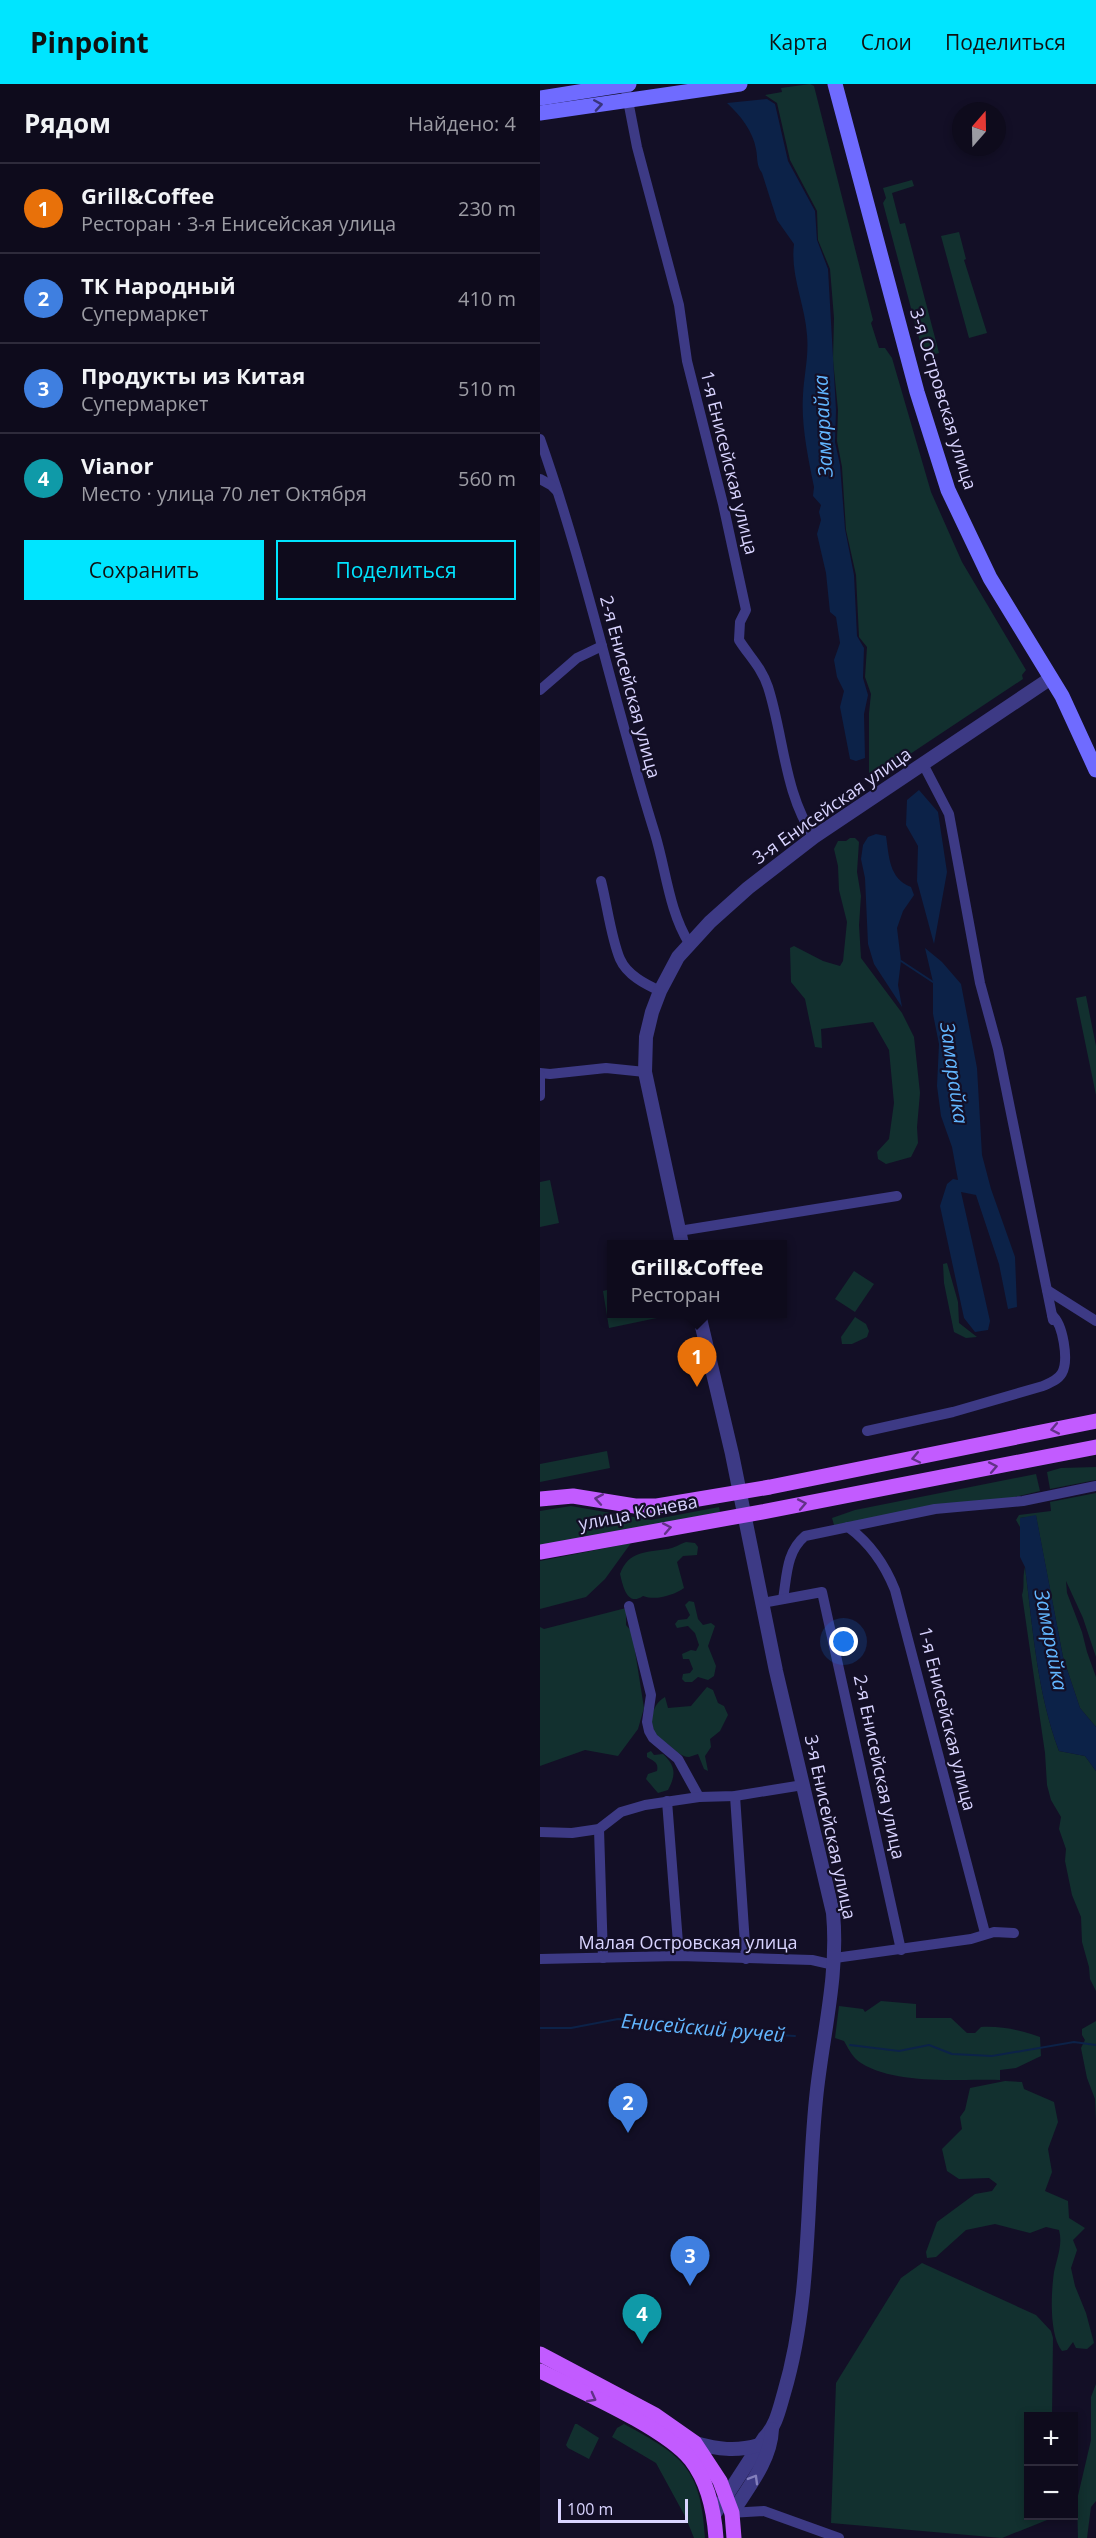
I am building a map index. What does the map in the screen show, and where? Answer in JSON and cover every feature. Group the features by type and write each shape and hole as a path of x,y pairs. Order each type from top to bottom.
{"main road":[{"path":"540,98 627,90 740,84"},
{"name":"3-я Островская улица","path":"835,84 917,392 948,490 990,578 1051,678 1096,770"},
{"path":"540,113 627,90"},
{"name":"улица Конева","path":"540,1499 573,1496 635,1506 657,1506 740,1493 1096,1422"},
{"name":"улица Конева","path":"540,1552 1096,1447"},
{"path":"540,2354 654,2415 695,2443 711,2464 732,2512 734,2538"},
{"path":"540,2371 636,2421 684,2452 707,2489 714,2515 716,2538"}],"street":[{"name":"1-я Енисейская улица","path":"627,90 679,305 687,362 723,504 746,610 740,622 739,640 756,661 768,686 796,804 804,824 814,837"},
{"name":"2-я Енисейская улица","path":"540,439 559,494 637,777 663,860 674,909 681,930 689,943"},
{"path":"540,479 551,485 559,494"},
{"path":"540,690 577,658 602,646"},
{"name":"3-я Енисейская улица","path":"681,1238 645,1072 646,1037 660,991 678,957 689,943 748,888 814,837 1051,678"},
{"path":"867,1431 953,1412 1043,1386 1056,1380 1064,1367 1060,1327 1057,1319 1052,1317 998,1049 980,983 949,814 923,764"},
{"path":"601,881 620,960 632,975 645,985 660,991"},
{"path":"540,1096 542,1090 540,1074 606,1068 645,1072"},
{"path":"681,1238 897,1196"},
{"path":"1047,1290 1096,1321"},
{"name":"3-я Енисейская улица","path":"700,1318 803,1785 834,1913 835,1962 816,2101 807,2252 791,2365 772,2429 759,2445 714,2515"},
{"path":"762,1603 783,1599 789,1560 797,1543 805,1536 935,1509 1023,1501 1096,1486"},
{"name":"1-я Енисейская улица","path":"848,1527 859,1535 878,1557 888,1572 895,1590 985,1933"},
{"name":"2-я Енисейская улица","path":"783,1599 822,1592 901,1950"},
{"path":"629,1606 651,1695 647,1722 649,1731 653,1738 678,1759 699,1797"},
{"path":"540,1832 572,1833 599,1829 621,1812 667,1801 735,1796 803,1785"},
{"path":"735,1796 746,1959"},
{"path":"667,1801 679,1956"},
{"path":"599,1829 603,1958"},
{"name":"Малая Островская улица","path":"540,1959 679,1956 835,1962 970,1940 985,1933 1014,1933"},
{"path":"732,2512 763,2462 772,2443 772,2429"},
{"path":"695,2443 725,2450 744,2450 759,2445"},
{"path":"714,2515 764,2511 839,2538"}],"green space":[{"path":"810,84 814,86 873,320 871,323 879,348 885,348 892,358 931,492 962,562 1026,670 1022,675 1023,679 869,779 871,694 865,677 867,647 859,637 856,575 846,530 842,467 837,441 838,410 833,360 834,318 830,269 818,240 817,211 790,160 777,103 765,95 782,92 781,88"},
{"path":"912,180 914,186 892,193 900,224 905,223 939,353 924,357 883,203 886,198 883,188"},
{"path":"959,232 966,259 964,260 987,333 969,338 941,236"},
{"path":"855,838 859,842 857,872 861,896 859,925 861,958 902,1013 914,1037 920,1093 918,1143 911,1157 886,1164 878,1159 877,1152 889,1139 894,1103 889,1050 873,1022 821,1029 822,1048 815,1047 805,999 791,982 790,948 794,946 823,961 840,966 843,961 847,922 839,890 838,866 834,849 838,841 846,841"},
{"path":"1086,996 1096,1046 1096,1095 1076,998"},
{"path":"550,1180 559,1223 540,1227 540,1182"},
{"path":"947,1263 958,1302 959,1323 977,1337 966,1338 954,1332 944,1283 943,1264"},
{"path":"854,1271 874,1284 855,1312 835,1299"},
{"path":"607,1290 607,1316 603,1291"},
{"path":"855,1317 866,1324 869,1331 867,1337 852,1344 842,1344 841,1337"},
{"path":"607,1318 657,1318 609,1328"},
{"path":"607,1451 610,1468 540,1482 540,1464"},
{"path":"1096,1467 1096,1480 1050,1489 1047,1472 1061,1468"},
{"path":"1036,1474 1040,1491 1006,1499 834,1525 832,1518 855,1510"},
{"path":"1096,1493 1096,1657 1083,1618 1066,1581 1067,1593 1096,1677 1096,1727 1080,1708 1063,1657 1036,1516 1020,1518 1020,1527 1016,1520 1019,1515 1051,1511 1050,1502"},
{"path":"571,1506 651,1520 719,1507 720,1512 540,1547 540,1511"},
{"path":"686,1542 695,1543 698,1547 697,1555 683,1556 677,1562 684,1588 659,1598 643,1596 633,1599 629,1597 620,1574 628,1561 639,1554 670,1548"},
{"path":"631,1543 605,1579 586,1597 540,1609 540,1561"},
{"path":"1025,1567 1041,1683 1059,1751 1085,1756 1096,1771 1096,1991 1090,1979 1082,1942 1081,1917 1072,1895 1065,1861 1066,1849 1059,1829 1061,1817 1051,1800 1047,1785 1045,1753 1022,1595"},
{"path":"689,1601 694,1602 698,1619 703,1625 711,1623 715,1626 708,1646 716,1666 714,1676 708,1680 698,1677 692,1682 685,1682 682,1679 683,1674 690,1673 693,1669 689,1659 683,1659 682,1654 691,1650 696,1651 699,1645 695,1633 688,1626 677,1628 675,1624 678,1620 687,1619 690,1615 685,1605"},
{"path":"626,1608 626,1625 632,1632 644,1708 638,1729 618,1756 585,1750 540,1766 540,1627 544,1629"},
{"path":"707,1687 713,1690 718,1703 724,1706 728,1715 720,1731 710,1739 711,1747 705,1756 708,1771 704,1769 698,1754 689,1757 678,1753 661,1740 652,1724 653,1711 665,1697 668,1708 691,1706"},
{"path":"651,1751 654,1755 663,1754 673,1771 668,1790 658,1793 646,1779 648,1774 657,1771 656,1764 647,1757 647,1753"},
{"path":"881,2001 916,2004 916,2018 951,2018 967,2033 975,2033 981,2027 996,2027 1018,2030 1040,2037 1041,2056 1016,2068 1000,2070 1000,2080 909,2078 875,2070 858,2061 844,2041 835,2038 839,2006 863,2009 865,2012"},
{"path":"1096,2021 1096,2120 1095,2099 1087,2078 1081,2048 1085,2040 1082,2029"},
{"path":"1005,2081 1022,2082 1024,2089 1054,2102 1058,2122 1048,2149 1052,2172 1045,2191 1068,2201 1069,2218 1085,2228 1073,2240 1077,2250 1071,2268 1094,2343 1087,2349 1076,2348 1073,2342 1067,2350 1062,2351 1055,2335 1052,2291 1060,2246 1059,2230 1046,2227 1030,2233 995,2224 966,2230 936,2257 927,2258 926,2252 937,2222 975,2194 992,2191 997,2184 989,2178 959,2179 947,2171 942,2149 962,2129 960,2117 965,2110 970,2088"},
{"path":"922,2263 1036,2315 1051,2331 1053,2338 1052,2412 1024,2412 1024,2520 1047,2520 1002,2538 831,2523 836,2383 901,2278"},
{"path":"1096,2384 1096,2501 1091,2507 1087,2538 1078,2538 1078,2496 1091,2440 1091,2397"},
{"path":"575,2424 599,2438 589,2459 566,2445"},
{"path":"624,2424 661,2445 685,2467 699,2495 705,2538 694,2538 686,2518 656,2463 612,2437 617,2428"}],"water":[{"path":"767,99 775,104 788,161 815,211 817,240 828,269 836,410 835,442 840,465 845,529 854,575 857,636 864,648 863,678 868,695 864,714 865,758 856,761 850,759 840,707 844,691 837,677 834,660 840,643 836,617 830,612 826,573 817,534 821,520 819,512 821,505 813,496 814,487 804,429 806,323 794,267 794,244 777,220 758,165 752,136 741,118 727,103"},
{"path":"919,790 938,812 947,872 934,944 917,881 918,846 906,825 907,800"},
{"path":"876,834 886,836 889,859 894,873 911,887 914,895 903,911 897,928 901,961 898,985 902,1007 874,964 868,944 865,878 861,859 863,845 868,837"},
{"path":"925,948 942,962 961,984 977,1068 982,1155 991,1189 1015,1257 1017,1307 1008,1309 999,1264 976,1195 961,1192 990,1321 988,1330 975,1332 964,1318 940,1206 947,1184 953,1179 958,1180 952,1147 941,1116 937,1086 939,1044 933,1014 933,982"},
{"path":"1036,1515 1063,1657 1080,1708 1096,1727 1096,1771 1085,1756 1059,1751 1046,1706 1037,1660 1025,1567 1020,1557 1020,1518"}],"waterway":[{"name":"Замарайка","path":"901,961 933,982"},
{"name":"Енисейский ручей","path":"540,2028 571,2028 618,2019 688,2023 748,2033 795,2036"},
{"name":"Енисейский ручей","path":"850,2045 899,2051 929,2045 952,2054 992,2056 1074,2042 1096,2045"}],"place":[{"name":"Grill&Coffee","path":"697,1387"},
{"name":"ТК Народный","path":"628,2133"},
{"name":"Продукты из Китая","path":"690,2286"},
{"name":"Vianor","path":"642,2344"}]}
